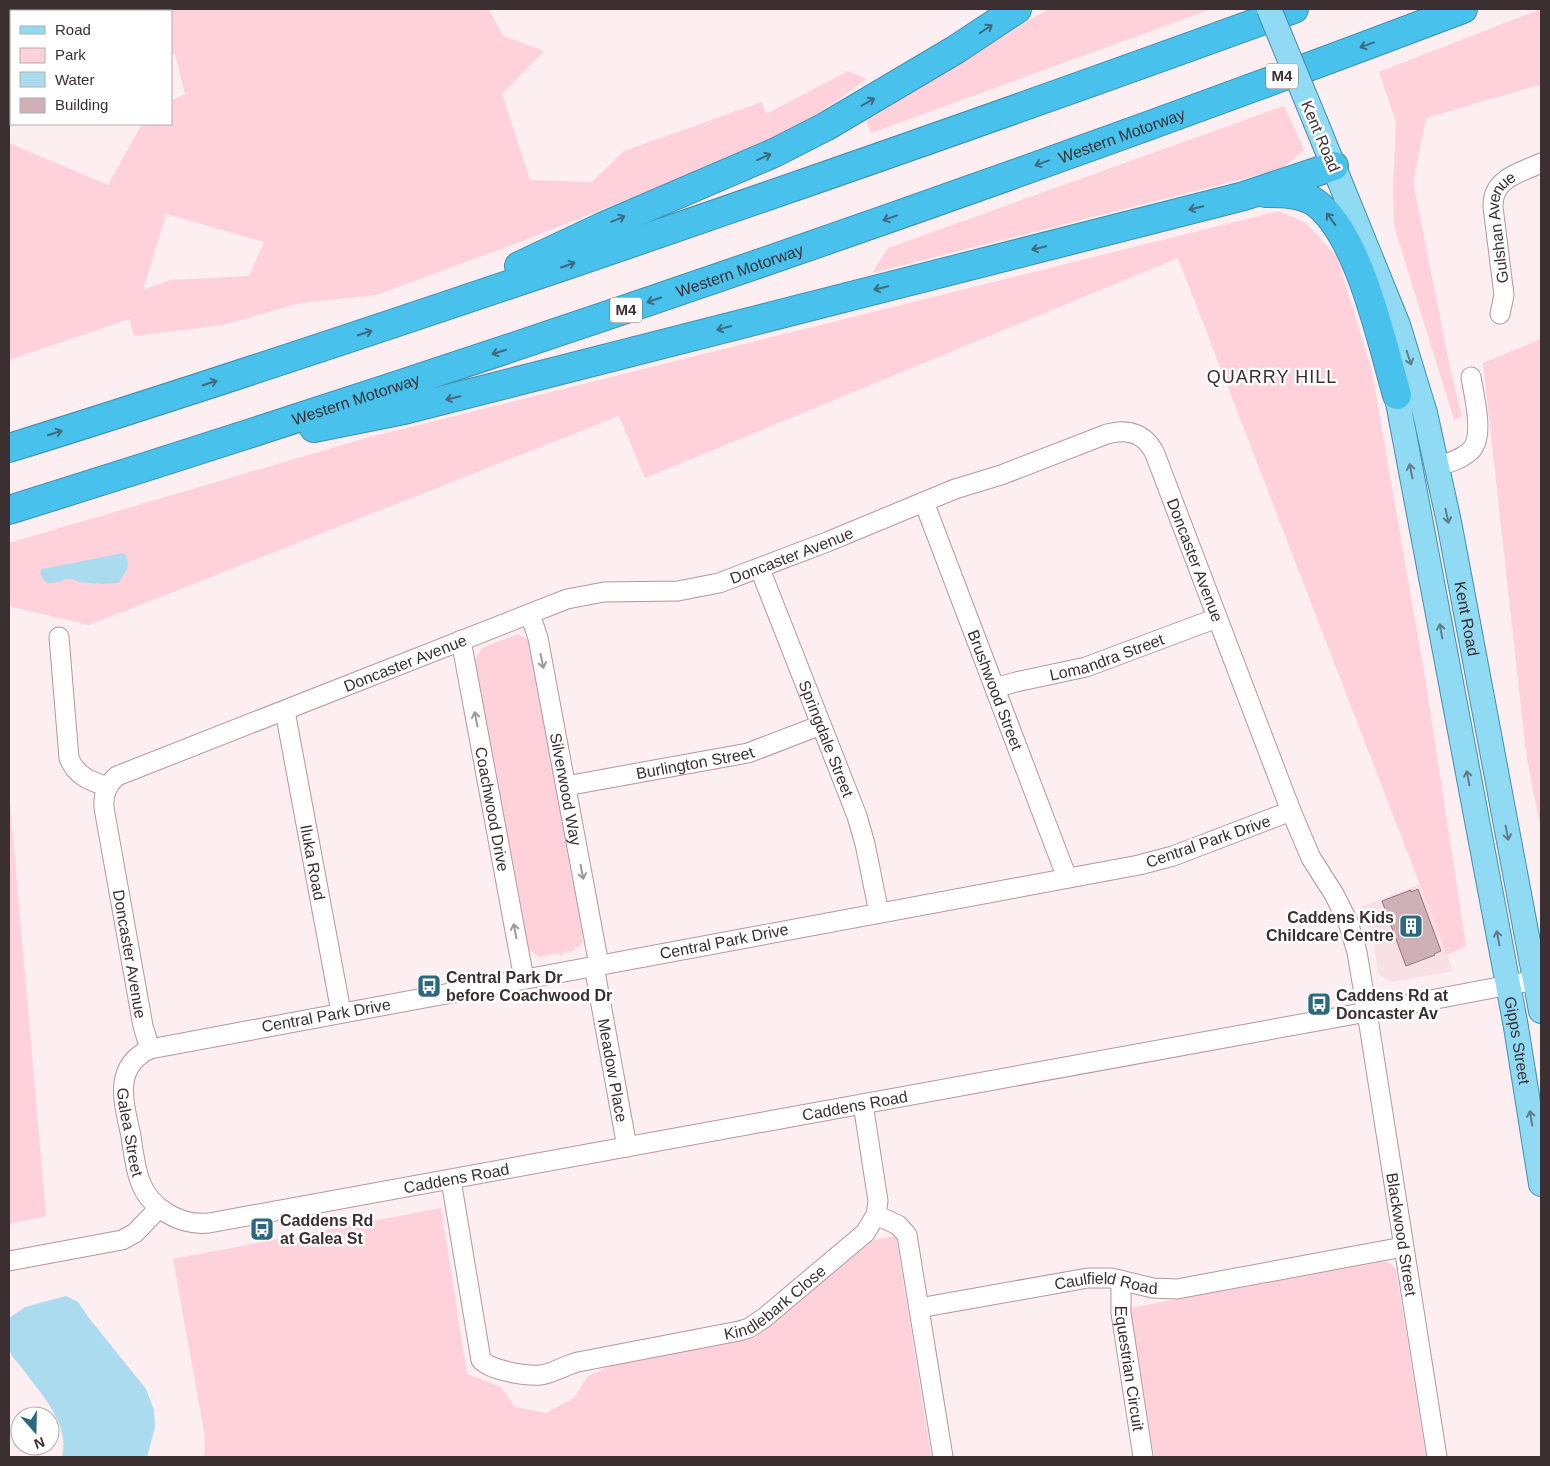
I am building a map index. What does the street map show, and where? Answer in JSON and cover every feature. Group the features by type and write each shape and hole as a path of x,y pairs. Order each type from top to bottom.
{"highway":[{"path":"400,322 604,226 746,165 826,127 955,50 1017,9"},
{"path":"9,448 400,322 834,173 1294,9"},
{"name":"Western Motorway","path":"9,510 200,450 622,311 1237,93 1463,9"},
{"path":"200,450 404,410 1244,196 1334,166"},
{"path":"1244,196 1281,193 1312,200 1323,208 1356,261 1368,293 1396,395"}],"main road":[{"name":"Kent Road","path":"1269,9 1398,326 1412,367 1437,466 1538,980"},
{"name":"Kent Road","path":"1373,264 1396,395 1508,985"},
{"name":"Gipps Street","path":"1538,980 1541,1011"},
{"name":"Gipps Street","path":"1508,985 1541,1184"}],"street":[{"name":"Gulshan Avenue","path":"1500,314 1504,295 1493,207 1494,193 1505,179 1541,163"},
{"path":"1437,466 1457,460 1471,452 1476,445 1478,429 1471,377"},
{"name":"Doncaster Avenue","path":"150,1049 143,1026 104,815 103,800 112,780 124,773 568,599 623,590 672,591 719,583 966,485 1001,475 1107,434 1120,431 1136,433 1148,442 1155,454 1291,811 1311,858 1345,913 1358,952 1368,1012"},
{"name":"Brushwood Street","path":"924,502 1067,878"},
{"name":"Springdale Street","path":"760,568 862,830 879,913"},
{"name":"Silverwood Way","path":"530,614 538,638 566,786 596,965"},
{"name":"Lomandra Street","path":"994,688 1086,667 1217,618"},
{"path":"59,638 69,758 71,764 81,776 108,787"},
{"name":"Coachwood Drive","path":"461,640 524,979"},
{"name":"Iluka Road","path":"285,711 341,1012"},
{"name":"Burlington Street","path":"566,786 748,753 821,726"},
{"name":"Central Park Drive","path":"150,1049 1161,860 1291,811"},
{"name":"Meadow Place","path":"596,965 627,1147"},
{"name":"Caddens Road","path":"165,1211 189,1223 210,1223 1538,980"},
{"name":"Blackwood Street","path":"1368,1012 1437,1457"},
{"name":"Galea Street","path":"150,1049 137,1058 129,1067 125,1075 123,1092 139,1180 147,1194 165,1211"},
{"path":"863,1104 877,1194 876,1215 898,1225 907,1235 942,1457"},
{"name":"Kindlebark Close","path":"451,1180 480,1360 490,1367 507,1372 543,1376 557,1368 578,1362 749,1328 764,1318 862,1236 876,1215"},
{"path":"9,1261 122,1240 165,1211"},
{"name":"Caulfield Road","path":"919,1308 1088,1278 1110,1278 1153,1288 1177,1289 1403,1247"},
{"name":"Equestrian Circuit","path":"1121,1280 1120,1313 1143,1457"}],"shaded area":[{"path":"1420,884 1453,971 1391,982 1378,974 1374,945 1360,907"}],"green space":[{"path":"109,9 489,9 503,36 544,51 502,94 530,180 592,182 624,151 762,102 766,114 848,71 867,79 806,122 691,174 525,240 376,295 301,303 222,325 134,336 129,319 9,360 9,143 108,185 141,125 172,125 172,100 185,94 175,55 172,54 172,10","holes":["166,214 264,242 249,276 170,280 143,290"]},
{"path":"1049,9 1211,9 871,133 865,117"},
{"path":"1541,9 1541,88 1538,85 1426,118 1413,182 1452,377 1462,416 1454,420 1394,226 1393,188 1396,122 1379,72"},
{"path":"1284,106 1304,150 1281,169 872,273 888,248"},
{"path":"1279,211 1306,223 1337,257 1372,372 1426,684 1466,946 1447,955 1178,258 645,478 619,416 89,625 9,606 9,543 366,438"},
{"path":"1541,339 1541,831 1526,753 1483,363"},
{"path":"518,634 528,640 547,744 554,749 568,828 564,835 583,934 581,937 583,942 579,947 575,947 573,951 564,952 561,956 557,953 539,957 529,949 510,846 506,848 490,774 495,767 475,660 482,648"},
{"path":"9,792 46,1216 9,1224"},
{"path":"441,1208 467,1374 501,1387 515,1407 546,1413 574,1398 588,1376 612,1365 754,1338 873,1240 896,1236 931,1457 204,1457 205,1437 173,1259"},
{"path":"1386,1261 1396,1269 1426,1457 1154,1457 1130,1308"}],"water":[{"path":"124,553 128,565 126,572 118,583 102,584 65,579 59,582 48,583 40,573 42,569"},
{"path":"66,1296 78,1302 146,1389 154,1410 155,1427 147,1457 62,1457 64,1445 60,1427 60,1406 50,1406 11,1354 8,1345 9,1318 25,1307"}],"building":[{"name":"Caddens Kids Childcare Centre","path":"1418,889 1441,951 1406,966 1382,901"}],"place":[{"name":"Caddens Kids Childcare Centre","path":"1411,926"},
{"name":"Central Park Dr before Coachwood Dr","path":"429,986"},
{"name":"Caddens Rd at Doncaster Av","path":"1319,1004"},
{"name":"Caddens Rd at Galea St","path":"262,1229"}],"district":[{"name":"QUARRY HILL","path":"1272,377"}]}
